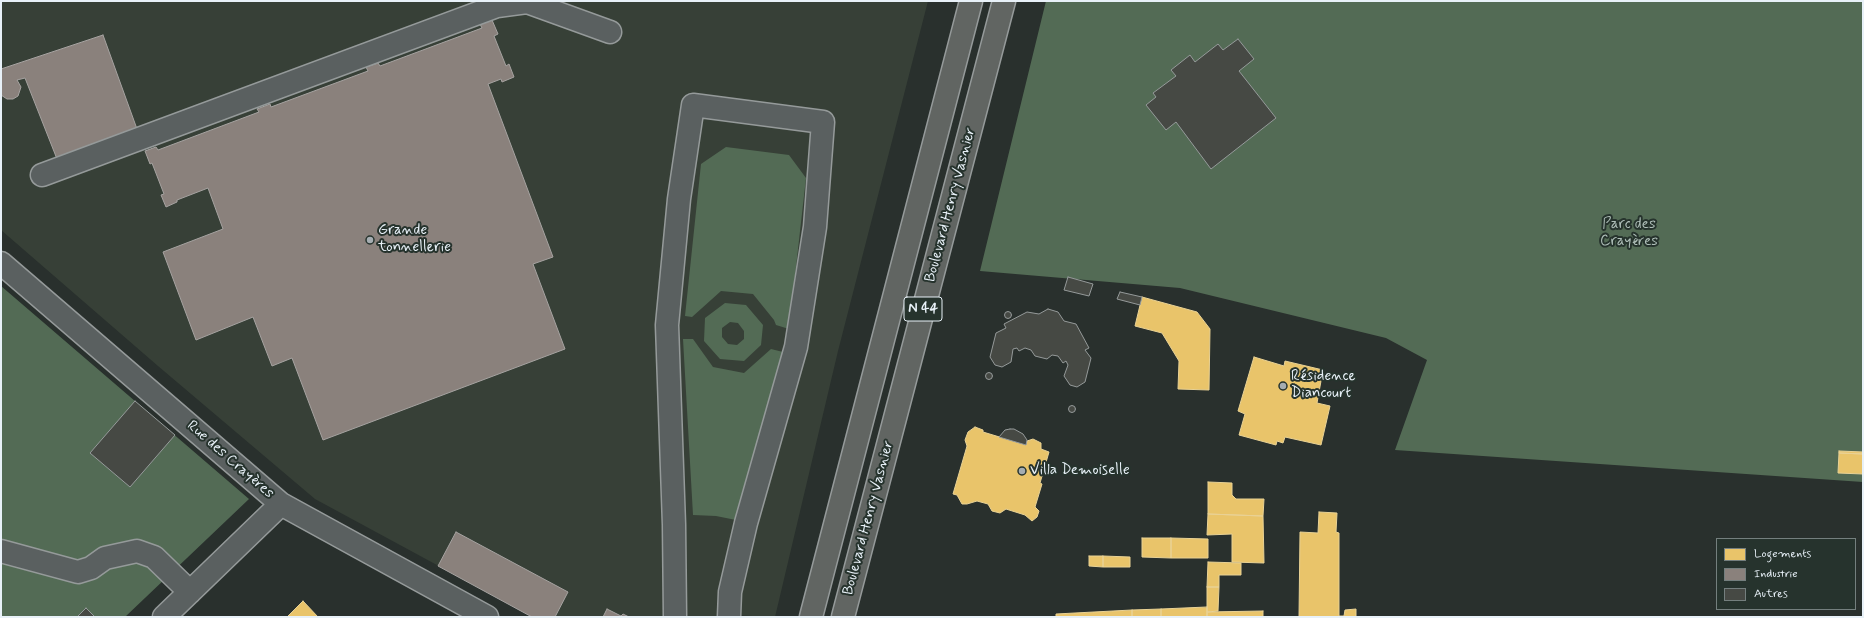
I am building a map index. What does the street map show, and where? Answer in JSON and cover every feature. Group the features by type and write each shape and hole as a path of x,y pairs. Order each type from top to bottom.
{"main road":[{"name":"Boulevard Henry Vasnier","path":"811,617 971,1"},
{"name":"Boulevard Henry Vasnier","path":"843,617 1004,1"}],"street":[{"path":"42,175 497,6 527,2 610,32"},
{"path":"675,617 674,525 667,325 678,199 693,105 823,122 816,227 796,347 746,523 730,592 729,616"},
{"name":"Rue des Crayères","path":"1,263 281,504 487,617"},
{"path":"164,617 281,504"},
{"path":"1,552 78,572 91,568 105,558 137,551 154,557 190,592"}],"shaded area":[{"path":"1,1 928,1 838,351 775,617 729,615 723,617 533,617 315,499 1,230"}],"green space":[{"name":"Parc des Crayères","path":"1046,1 1863,1 1863,482 1395,450 1427,360 1386,338 1180,288 980,271"},
{"path":"726,147 789,155 806,178 789,329 776,325 774,320 753,294 721,291 692,317 685,316 701,164"},
{"path":"1,286 249,499 125,617 1,617"},
{"path":"725,303 746,305 763,325 761,345 744,361 720,359 704,341 705,318","holes":["730,322 738,323 744,331 744,339 737,345 728,344 722,337 722,328"]},
{"path":"683,339 693,339 713,367 744,373 771,349 783,352 741,521 716,516 693,515"}],"building: Logements":[{"path":"1142,297 1197,312 1210,329 1209,390 1178,389 1179,361 1162,333 1135,326"},
{"name":"Résidence Diancourt","path":"1254,357 1284,366 1285,361 1323,370 1317,403 1330,406 1321,445 1285,437 1283,443 1277,441 1276,445 1239,435 1245,414 1238,411"},
{"name":"Villa Demoiselle","path":"975,427 983,430 983,432 1026,445 1027,441 1033,439 1041,443 1041,449 1049,452 1035,507 1039,511 1037,517 1032,521 1025,515 1006,509 1000,513 992,511 988,504 977,501 962,504 957,495 953,494 967,446 965,440 968,432"},
{"path":"1839,451 1863,452 1863,454 1839,453"},
{"path":"1839,453 1863,454 1863,474 1838,473"},
{"path":"1208,482 1232,483 1232,495 1236,499 1264,499 1263,516 1208,514"},
{"path":"1319,512 1337,513 1336,532 1339,533 1339,616 1344,616 1345,610 1356,609 1356,617 1299,617 1300,532 1318,533"},
{"path":"1208,514 1263,516 1264,563 1232,562 1232,534 1207,535"},
{"path":"1142,538 1171,538 1171,558 1142,557"},
{"path":"1171,538 1208,539 1208,558 1171,558"},
{"path":"1089,556 1103,556 1103,567 1089,566"},
{"path":"1103,556 1130,557 1130,567 1103,567"},
{"path":"1208,562 1241,563 1241,575 1219,575 1219,587 1207,587"},
{"path":"1207,587 1219,587 1218,611 1207,612"},
{"path":"303,601 318,617 287,617"},
{"path":"1207,607 1207,617 1161,617 1161,609"},
{"path":"1161,609 1161,617 1132,617 1132,610"},
{"path":"1132,610 1132,617 1056,617 1056,614"},
{"path":"1263,611 1263,617 1207,617 1207,612"}],"building: Industrie":[{"name":"Grande tonnellerie","path":"492,20 498,34 494,36 506,66 509,64 514,77 502,82 501,79 488,84 553,257 533,264 565,349 323,440 292,358 272,366 253,317 196,340 163,252 223,229 208,188 177,200 177,202 166,207 161,195 164,194 152,163 150,164 145,151 156,147 158,150 259,112 257,109 270,104 271,107 368,71 366,67 378,63 380,66 482,28 480,24"},
{"path":"103,35 137,129 57,159 25,78 17,80 21,87 18,96 13,99 7,99 1,95 1,69"},
{"path":"456,532 568,592 555,617 532,617 438,566"},
{"path":"607,609 621,616 623,614 629,617 603,617"}],"building: Autres":[{"path":"1238,39 1254,59 1239,71 1276,118 1211,169 1176,122 1166,130 1146,105 1156,97 1153,93 1176,76 1171,70 1190,55 1195,62 1218,44 1223,50"},
{"path":"1068,277 1093,284 1089,296 1064,290"},
{"path":"1120,292 1142,297 1140,305 1117,299"},
{"path":"1048,309 1058,312 1064,321 1076,324 1089,348 1085,350 1091,358 1085,382 1077,387 1070,385 1064,376 1068,365 1066,361 1063,363 1058,356 1052,355 1047,359 1035,356 1031,350 1025,348 1019,351 1017,348 1013,349 1011,362 1002,367 995,365 990,357 996,333 1006,328 1004,324 1027,312 1039,314"},
{"path":"1008,311 1011,312 1011,318 1008,319 1005,318 1004,315 1005,312"},
{"path":"989,372 992,373 992,379 989,380 986,379 985,376 986,373"},
{"path":"135,401 175,435 130,487 90,453"},
{"path":"1072,405 1075,406 1075,412 1072,413 1069,412 1068,409 1069,406"},
{"path":"1014,429 1023,434 1027,440 1026,445 999,437 1005,430"},
{"path":"86,608 95,617 77,617"}],"place":[{"name":"Grande tonnellerie","path":"370,240"},
{"name":"Résidence Diancourt","path":"1283,386"},
{"name":"Villa Demoiselle","path":"1022,471"}]}
